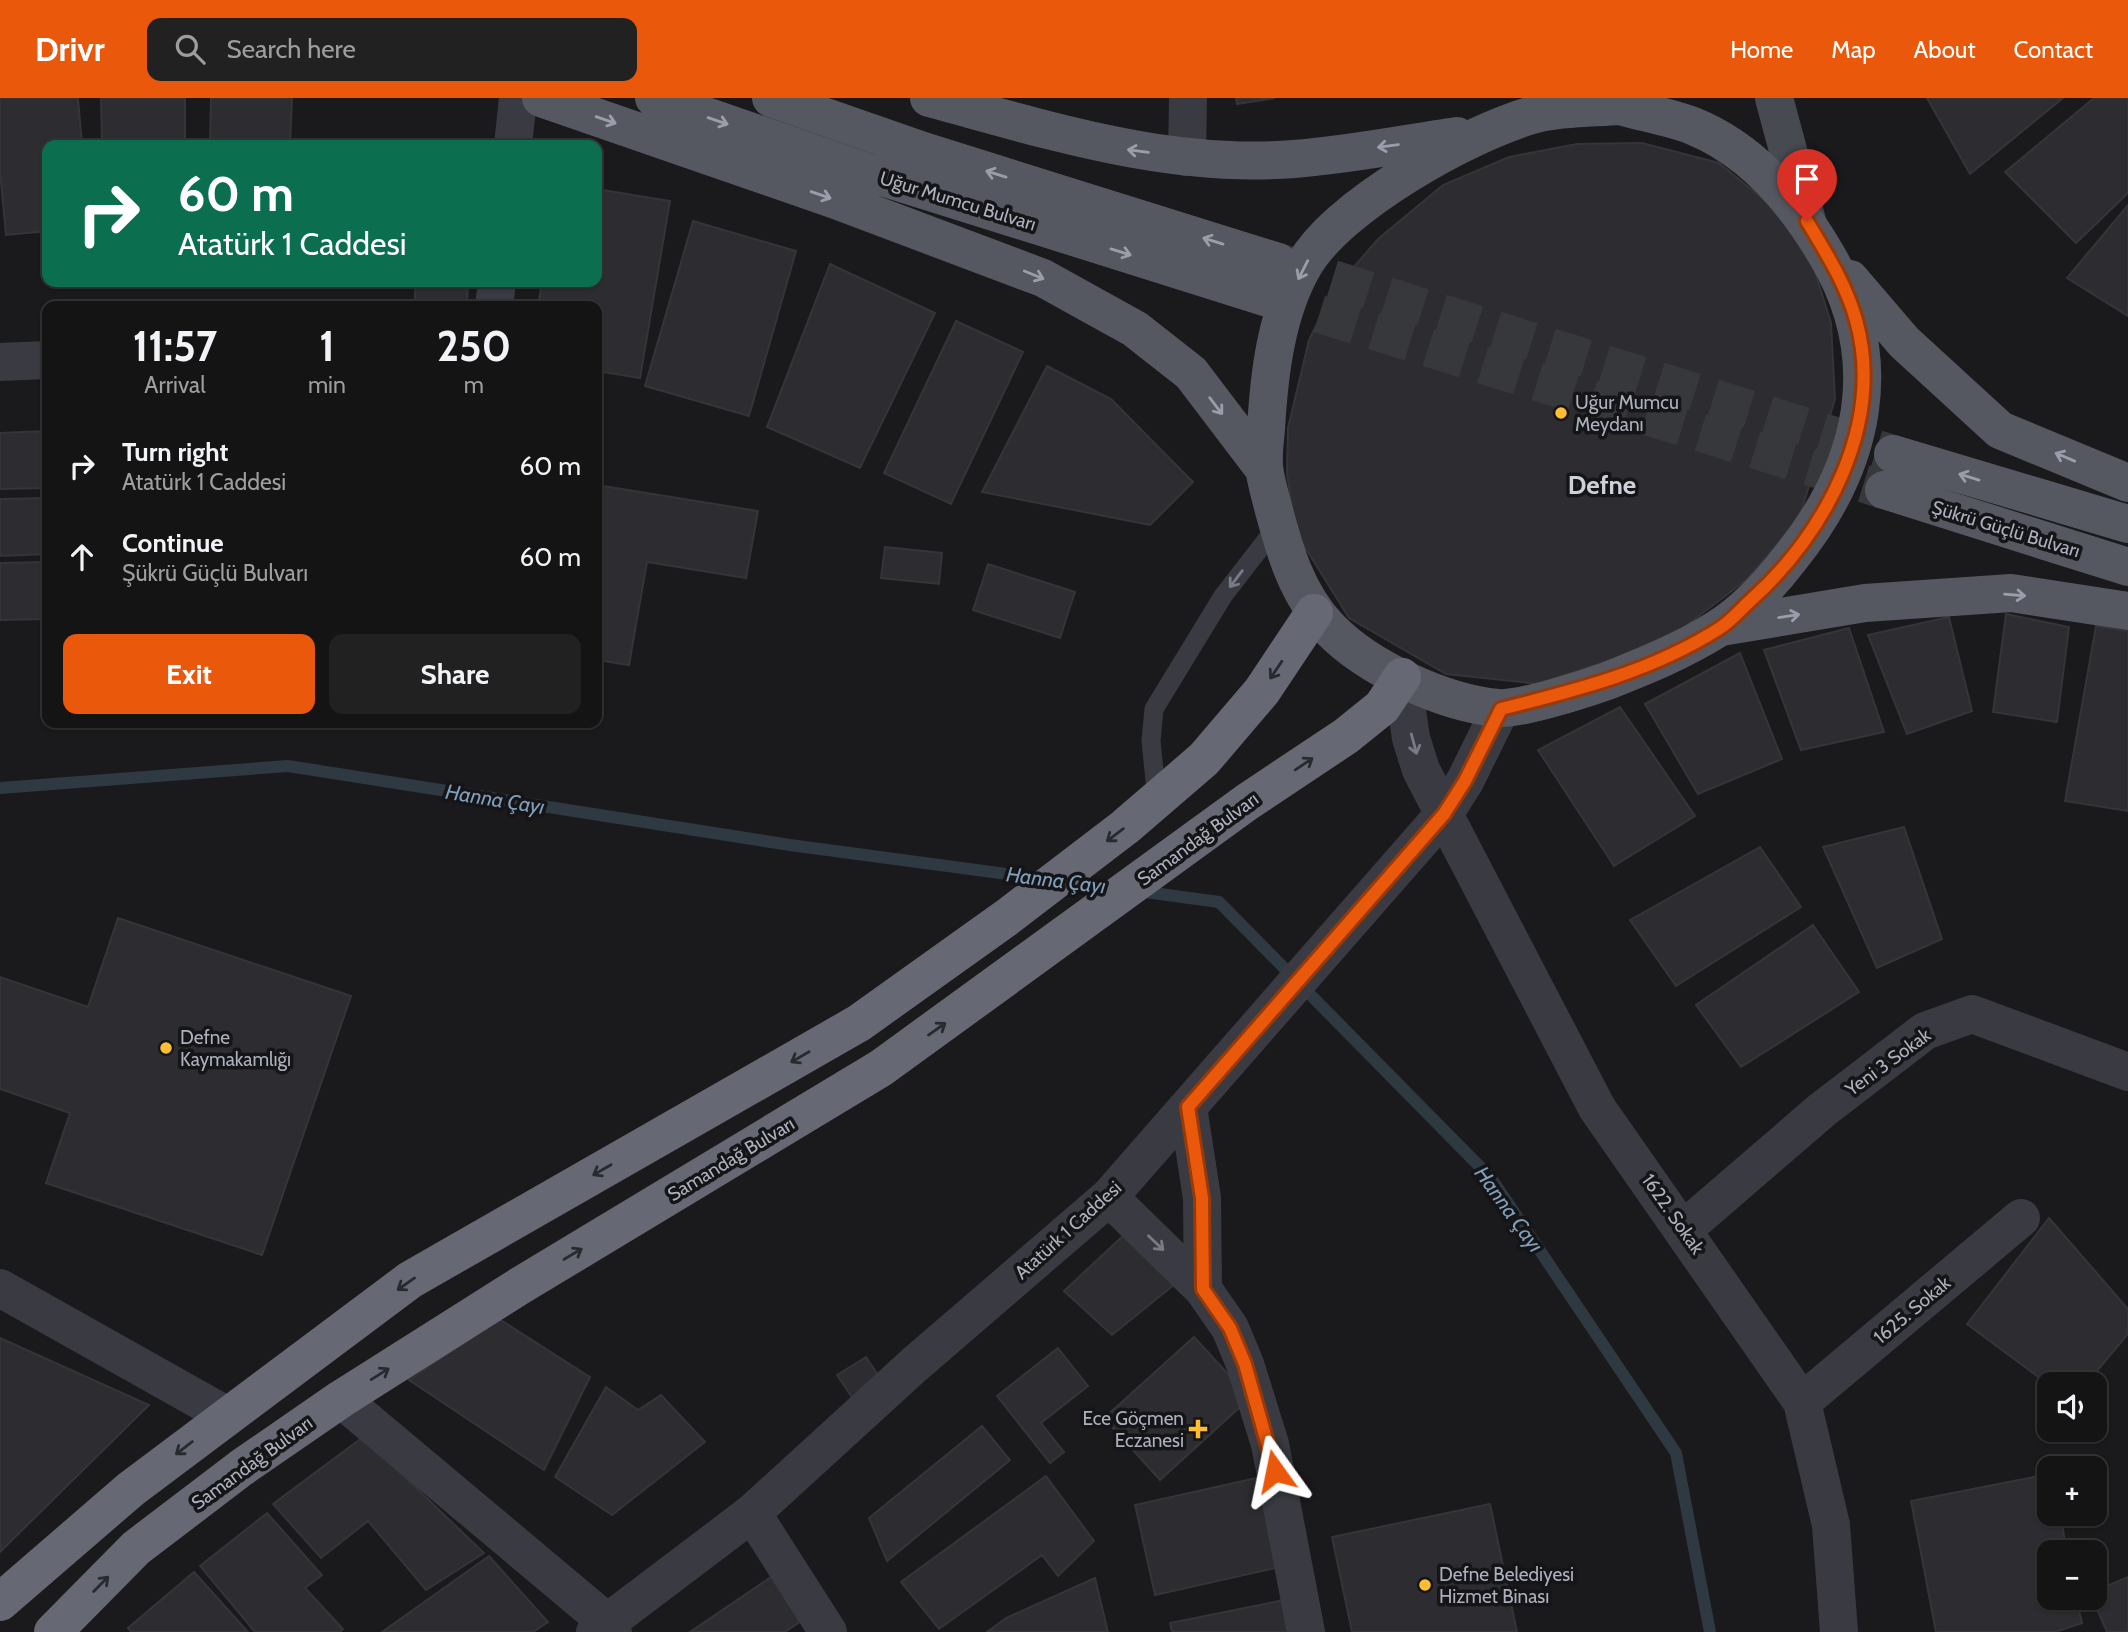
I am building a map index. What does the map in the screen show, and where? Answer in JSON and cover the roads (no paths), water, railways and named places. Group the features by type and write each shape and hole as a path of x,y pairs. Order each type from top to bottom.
{"highway":[{"path":"0,1602 131,1489 226,1415 410,1280 859,1023 1006,918 1204,760 1262,691 1314,613"},
{"name":"Samandağ Bulvarı","path":"52,1632 136,1548 241,1468 341,1399 518,1287 881,1068 1247,802 1346,736 1382,708 1402,677"}],"main road":[{"path":"541,98 833,199 1043,278 1135,329 1191,373 1264,469"},
{"name":"Uğur Mumcu Bulvarı","path":"654,98 873,174 1265,297"},
{"name":"Uğur Mumcu Bulvarı","path":"772,98 923,151 1278,262"},
{"path":"929,98 1114,148 1187,157 1293,159 1480,133 1541,112 1620,106 1694,127 1739,152 1773,181 1807,221 1865,299 2000,430 2128,483"},
{"path":"1550,98 1399,178 1338,227 1304,265 1275,340 1264,469 1278,525 1296,579 1314,613 1342,641 1362,656 1402,677 1448,696 1501,709 1588,688 1660,661 1721,627 1772,582 1818,524 1845,471 1857,431 1864,367 1857,322 1841,279 1807,221 1774,98"},
{"name":"Şükrü Güçlü Bulvarı","path":"1894,454 2128,524"},
{"name":"Şükrü Güçlü Bulvarı","path":"1884,490 2128,567"},
{"path":"1721,627 1866,603 2011,593 2128,611"}],"street":[{"path":"514,140 518,98"},
{"path":"1187,157 1188,98"},
{"path":"0,362 42,360"},
{"path":"1402,677 1411,738 1421,770 1444,814 1465,781 1501,709"},
{"name":"Atatürk 1 Caddesi","path":"605,1629 752,1513 914,1365 1109,1197 1444,814"},
{"name":"1622. Sokak","path":"1444,814 1597,1108 1684,1229 1802,1402 1831,1525 1839,1632"},
{"name":"Yeni 3 Sokak","path":"1684,1229 1822,1110 1925,1031 1972,1014 2128,1072"},
{"path":"1188,1107 1202,1198 1203,1289"},
{"path":"1109,1197 1203,1289 1230,1328 1270,1444 1306,1632"},
{"name":"1625. Sokak","path":"1802,1402 2021,1218"},
{"path":"0,1288 226,1415"},
{"path":"341,1399 605,1629"},
{"path":"752,1513 828,1632"}],"lane":[{"path":"1157,800 1151,741 1154,709 1223,596 1278,525"}],"waterway":[{"name":"Hanna Çayı","path":"0,788 288,766 790,845 1044,879"},
{"name":"Hanna Çayı","path":"1069,882 1113,888"},
{"name":"Hanna Çayı","path":"1138,891 1219,902 1491,1178 1676,1453 1710,1632"}],"tunnel":[{"path":"1278,262 1893,454"},
{"path":"1265,297 1884,490"}],"place":[{"name":"Uğur Mumcu Meydanı","path":"1561,413"},
{"name":"Defne Kaymakamlığı","path":"166,1048"},
{"name":"Ece Göçmen Eczanesi","path":"1198,1429"},
{"name":"Defne Belediyesi Hizmet Binası","path":"1425,1585"}],"district":[{"name":"Defne","path":"1602,485"}]}
